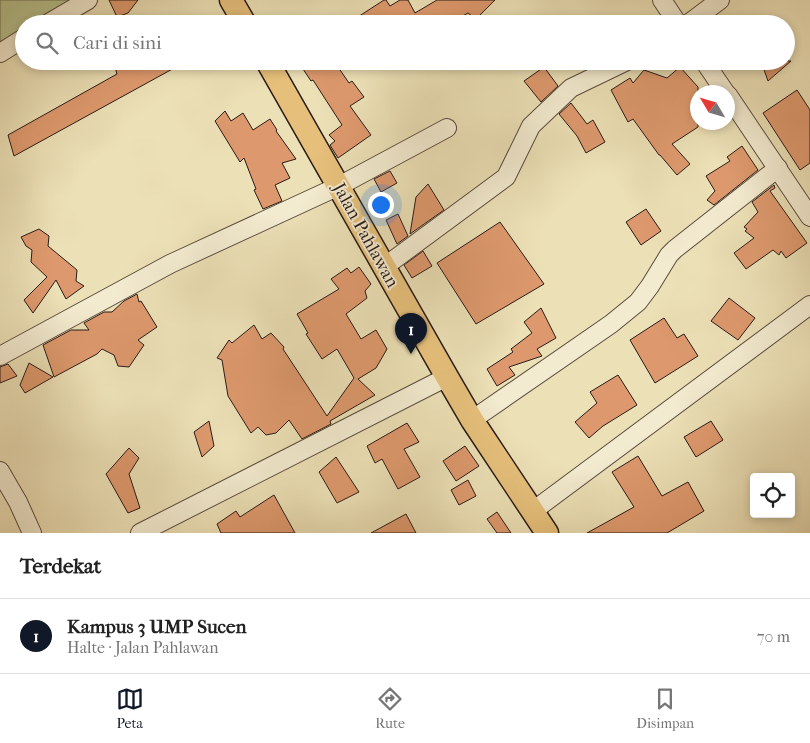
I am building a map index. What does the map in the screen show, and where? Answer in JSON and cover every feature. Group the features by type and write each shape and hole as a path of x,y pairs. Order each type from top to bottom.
{"main road":[{"path":"231,0 240,15"},
{"name":"Jalan Pahlawan","path":"272,70 446,378 548,533"}],"street":[{"path":"62,15 88,0"},
{"path":"662,0 672,15"},
{"path":"700,15 720,0"},
{"path":"0,53 15,44"},
{"path":"384,267 506,177 531,126 572,88 609,70"},
{"path":"710,70 720,85"},
{"path":"735,107 810,217"},
{"path":"0,356 170,264 339,186 447,128"},
{"path":"472,420 611,324 638,302 675,249 778,168"},
{"path":"533,512 810,305"},
{"path":"140,533 446,378"},
{"path":"0,471 18,502 32,533"}],"green space":[{"path":"0,0 85,0 58,15 15,15 15,38 0,46"}],"building":[{"path":"109,0 138,0 128,13 116,15"},
{"path":"384,0 390,6 400,0 408,0 415,13 437,0 495,0 480,15 471,15 468,13 465,15 361,15"},
{"path":"116,70 171,70 14,156 8,135 117,74"},
{"path":"304,70 340,70 349,83 352,81 364,97 350,106 371,135 338,158 330,145 335,141 329,135 342,125 313,80 311,81"},
{"path":"540,70 546,70 558,86 541,102 524,81"},
{"path":"644,70 667,78 676,70 683,70 696,85 690,85 690,130 693,130 672,144 690,164 677,175 659,155 633,119 628,122 611,90 630,78 633,83"},
{"path":"764,70 781,70 768,81"},
{"path":"797,90 810,110 810,163 800,170 763,113"},
{"path":"571,103 587,124 593,120 605,142 586,153 577,136 559,114"},
{"path":"225,111 231,121 243,113 253,130 270,119 276,131 296,159 282,163 290,178 275,185 282,201 263,209 254,190 256,189 244,158 240,162 215,121"},
{"path":"742,146 758,170 714,205 707,200 715,191 706,176 730,161 727,157"},
{"path":"390,171 397,183 381,192 374,179"},
{"path":"428,184 444,210 410,234 416,197"},
{"path":"774,185 775,188 770,191 807,243 786,258 781,251 779,255 773,250 746,269 734,253 754,238 745,231 747,229 744,227 758,212 752,202"},
{"path":"646,209 661,231 641,245 626,222"},
{"path":"398,214 408,236 397,244 386,220"},
{"path":"500,222 544,284 476,324 437,263"},
{"path":"39,229 49,236 48,246 77,270 76,281 84,286 66,299 56,280 33,313 24,300 47,277 31,262 32,250 26,246 21,237"},
{"path":"423,251 432,266 412,278 404,265"},
{"path":"359,267 371,284 365,291 367,298 346,314 361,339 376,330 387,349 376,368 358,379 375,395 330,421 331,424 302,439 289,420 276,433 266,435 258,427 251,433 228,396 222,360 217,358 229,340 232,343 254,325 262,339 271,333 284,347 283,349 327,416 354,378 337,349 322,359 306,334 308,333 297,314 339,289 331,279 347,268 351,273"},
{"path":"137,294 139,302 141,301 157,327 138,340 144,345 129,367 118,366 114,355 102,349 97,354 54,377 43,345 71,330 89,330 84,323 104,312 112,312 124,301"},
{"path":"729,298 755,318 738,340 711,321"},
{"path":"541,308 556,338 537,349 542,356 509,367 515,375 497,386 487,369 513,352 511,349 532,333 524,322"},
{"path":"664,318 677,338 684,334 698,356 655,383 630,340"},
{"path":"29,363 53,377 25,393 20,385"},
{"path":"8,364 17,376 0,383 0,367"},
{"path":"618,375 637,405 603,426 589,438 575,422 597,403 590,392"},
{"path":"209,421 214,446 202,457 194,432"},
{"path":"711,421 723,440 696,457 684,437"},
{"path":"407,423 419,442 404,449 420,477 398,489 382,459 375,463 367,446"},
{"path":"465,446 479,466 456,481 443,461"},
{"path":"129,448 139,458 129,474 140,508 128,513 106,474"},
{"path":"638,456 662,496 688,482 704,511 667,533 587,533 634,507 612,472"},
{"path":"336,457 359,492 337,503 319,472"},
{"path":"468,480 476,496 459,505 451,490"},
{"path":"274,495 295,533 221,533 217,524 236,511 240,517"},
{"path":"497,512 511,533 497,533 487,519"},
{"path":"406,514 416,533 371,533"}],"place":[{"name":"Kampus 3 UMP Sucen","path":"411,354"}]}
